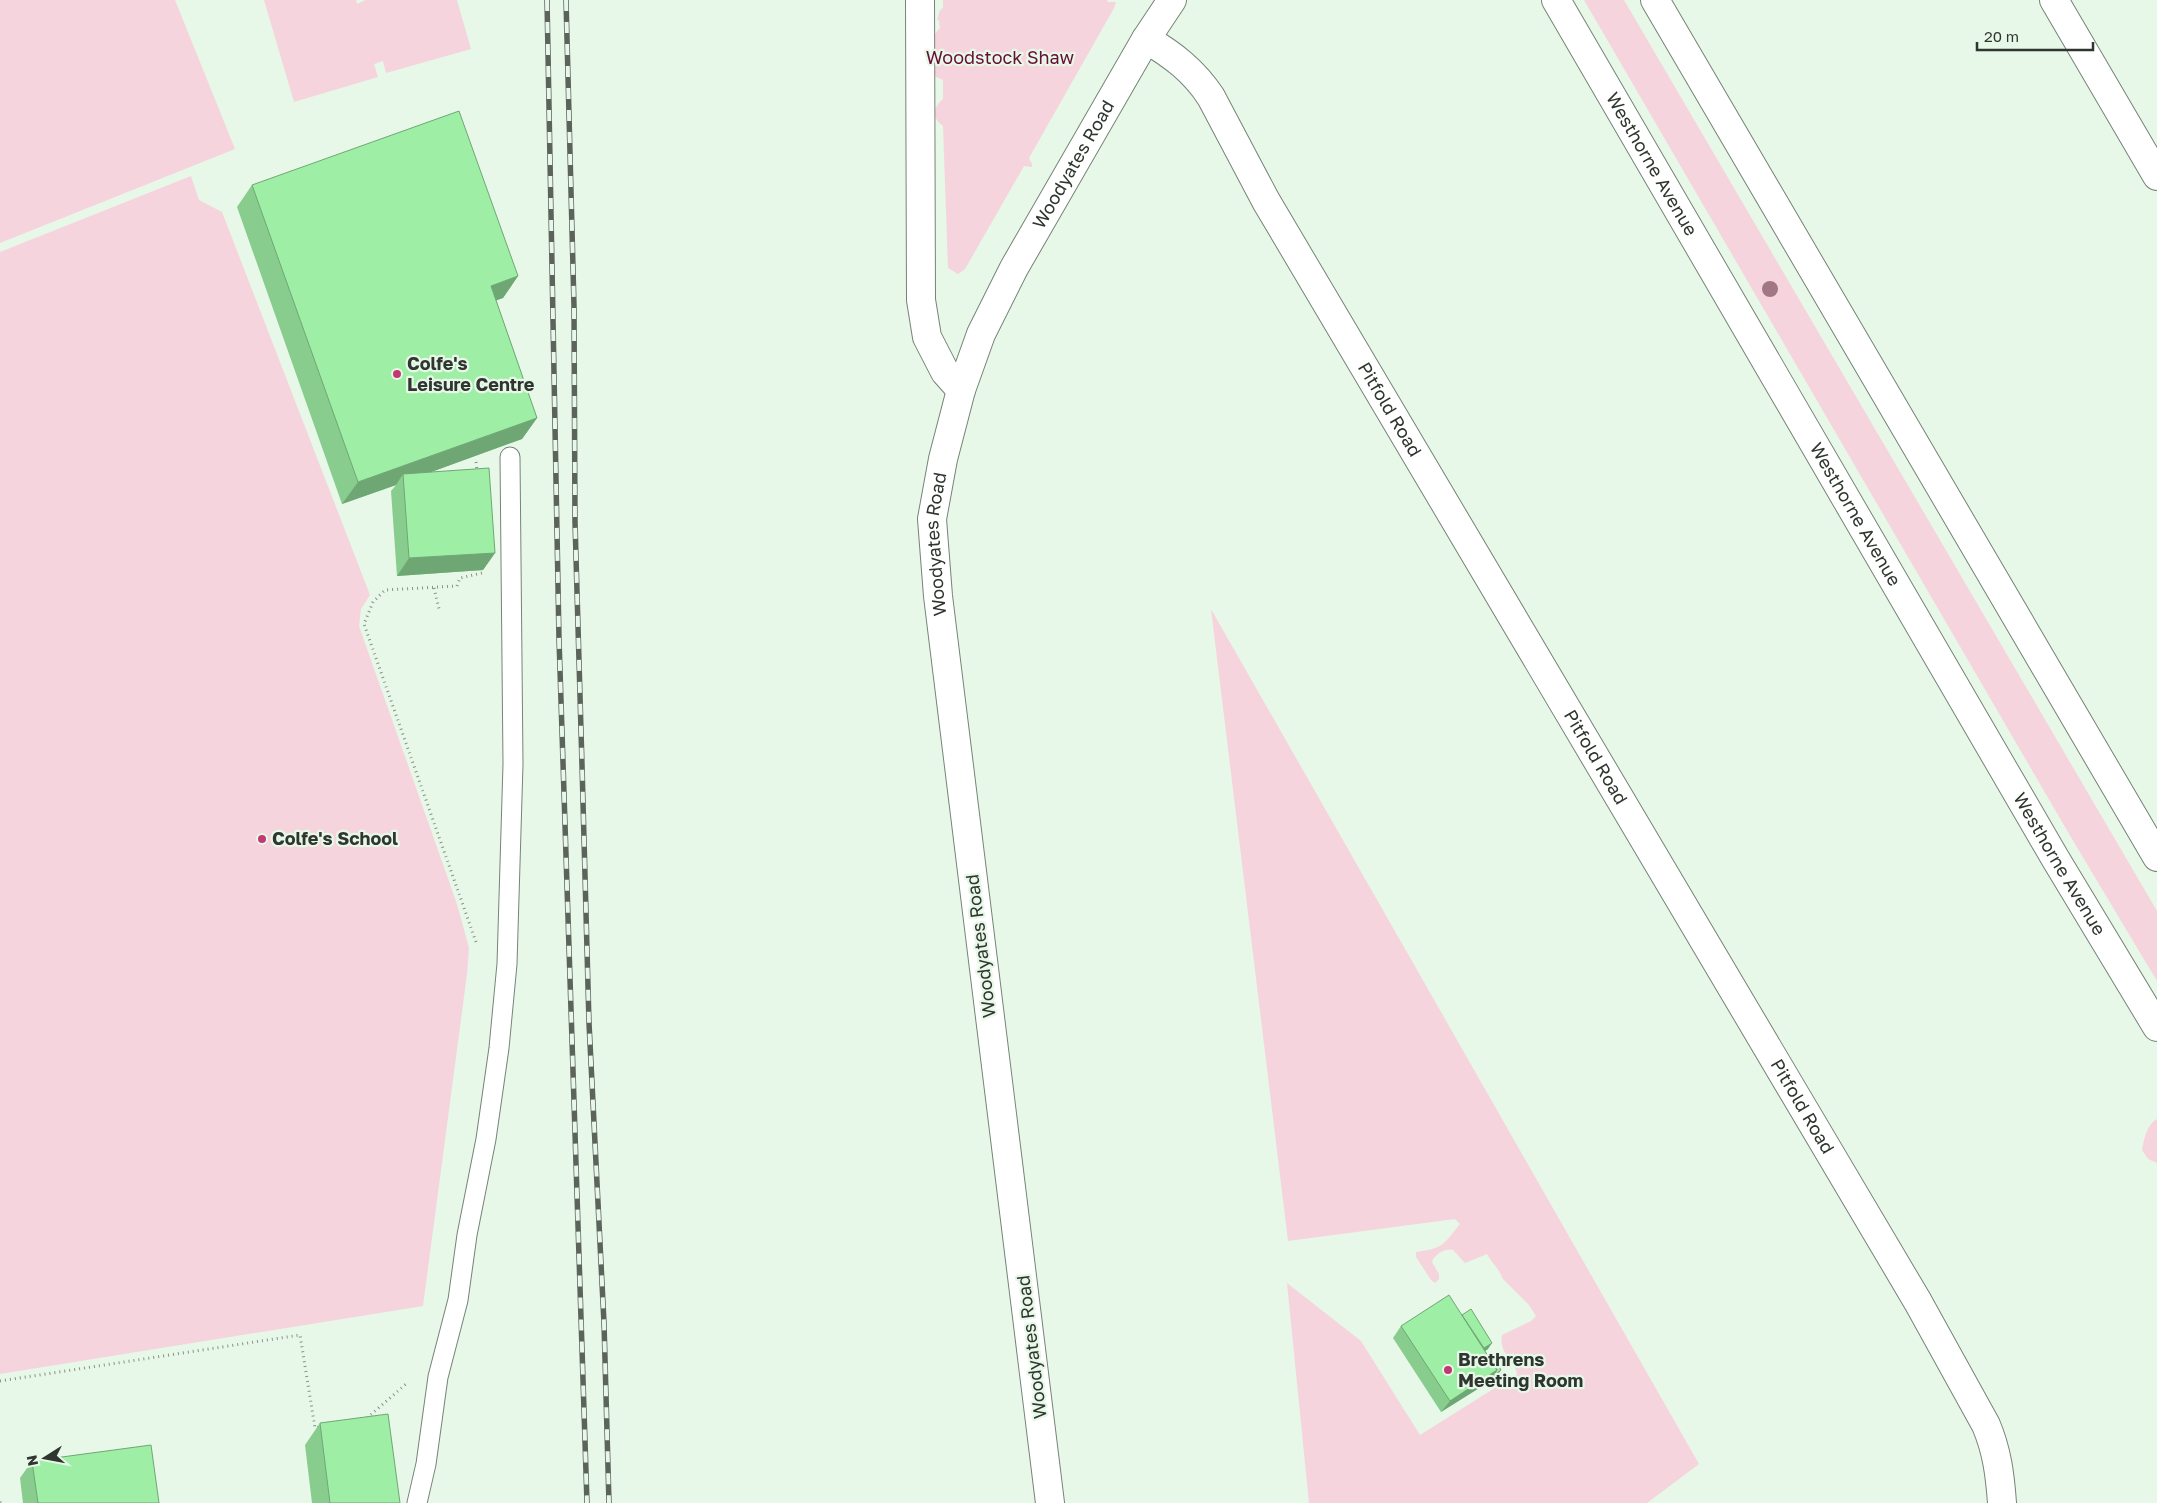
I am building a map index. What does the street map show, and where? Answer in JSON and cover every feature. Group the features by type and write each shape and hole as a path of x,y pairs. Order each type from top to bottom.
{"main road":[{"path":"920,0 922,300 927,337 945,372 961,390"},
{"name":"Woodyates Road","path":"1050,1503 940,606 932,519 943,459 961,390 981,334 1014,268 1146,39 1172,0"},
{"name":"Westhorne Avenue","path":"1556,0 2055,858 2157,1027"},
{"path":"1654,0 2157,857"},
{"path":"2054,0 2157,176"},
{"name":"Pitfold Road","path":"1146,39 1168,51 1185,65 1200,81 1211,97 1266,200 1918,1302 1986,1425 1995,1445 2000,1469 2002,1503"}],"lane":[{"path":"417,1503 426,1464 438,1377 458,1300 467,1235 486,1139 499,1048 507,964 513,773 510,457"}],"path":[{"path":"476,462 478,478"},
{"path":"476,943 364,624 373,602 384,590 456,586 460,578 485,572"},
{"path":"434,588 439,609"},
{"path":"0,1381 300,1335 315,1428 324,1426"},
{"path":"358,1420 367,1418 408,1382"}],"green space":[{"path":"0,0 175,0 235,149 0,243"},
{"path":"264,0 356,0 357,4 365,0 457,0 471,49 386,73 383,61 374,64 378,77 294,102"},
{"name":"Woodstock Shaw","path":"943,0 1107,0 1108,2 1116,2 1029,158 1032,167 1024,166 965,269 958,274 948,268 943,126 935,116 935,109 943,99 943,80 932,75 931,62 931,44 940,28 939,20 937,20 940,10 943,8"},
{"path":"1584,0 1624,0 2157,911 2157,981 2072,839"},
{"path":"191,176 199,200 222,212 370,595 361,609 359,626 457,904 469,948 423,1306 0,1374 0,252"},
{"path":"1211,609 1699,1464 1647,1503 1309,1503 1287,1283 1361,1341 1420,1435 1517,1374 1516,1369 1502,1347 1502,1335 1531,1321 1536,1316 1529,1305 1502,1278 1487,1254 1465,1263 1453,1250 1444,1251 1435,1256 1432,1262 1439,1274 1439,1279 1435,1283 1431,1280 1416,1257 1416,1252 1432,1249 1442,1244 1460,1224 1455,1219 1288,1241"},
{"path":"2157,1119 2157,1163 2148,1159 2142,1150 2148,1128"}],"building":[{"name":"Colfe's Leisure Centre","path":"459,111 518,276 491,286 537,418 358,482 252,185"},
{"path":"489,468 495,553 409,558 403,474"},
{"name":"Brethrens Meeting Room","path":"1449,1295 1497,1370 1450,1401 1401,1326"},
{"path":"1471,1309 1492,1343 1484,1348 1462,1315"},
{"path":"1494,1358 1501,1370 1494,1375 1497,1370 1491,1360"},
{"path":"388,1414 400,1503 330,1503 320,1423"},
{"path":"151,1445 159,1503 38,1503 32,1461"}],"railway":[{"path":"547,0 559,639 587,1503"},
{"path":"566,0 574,306 575,522 589,1023 604,1323 609,1503"}],"place":[{"name":"Colfe's Leisure Centre","path":"397,374"},
{"name":"Colfe's School","path":"262,839"},
{"name":"Brethrens Meeting Room","path":"1448,1370"}]}
